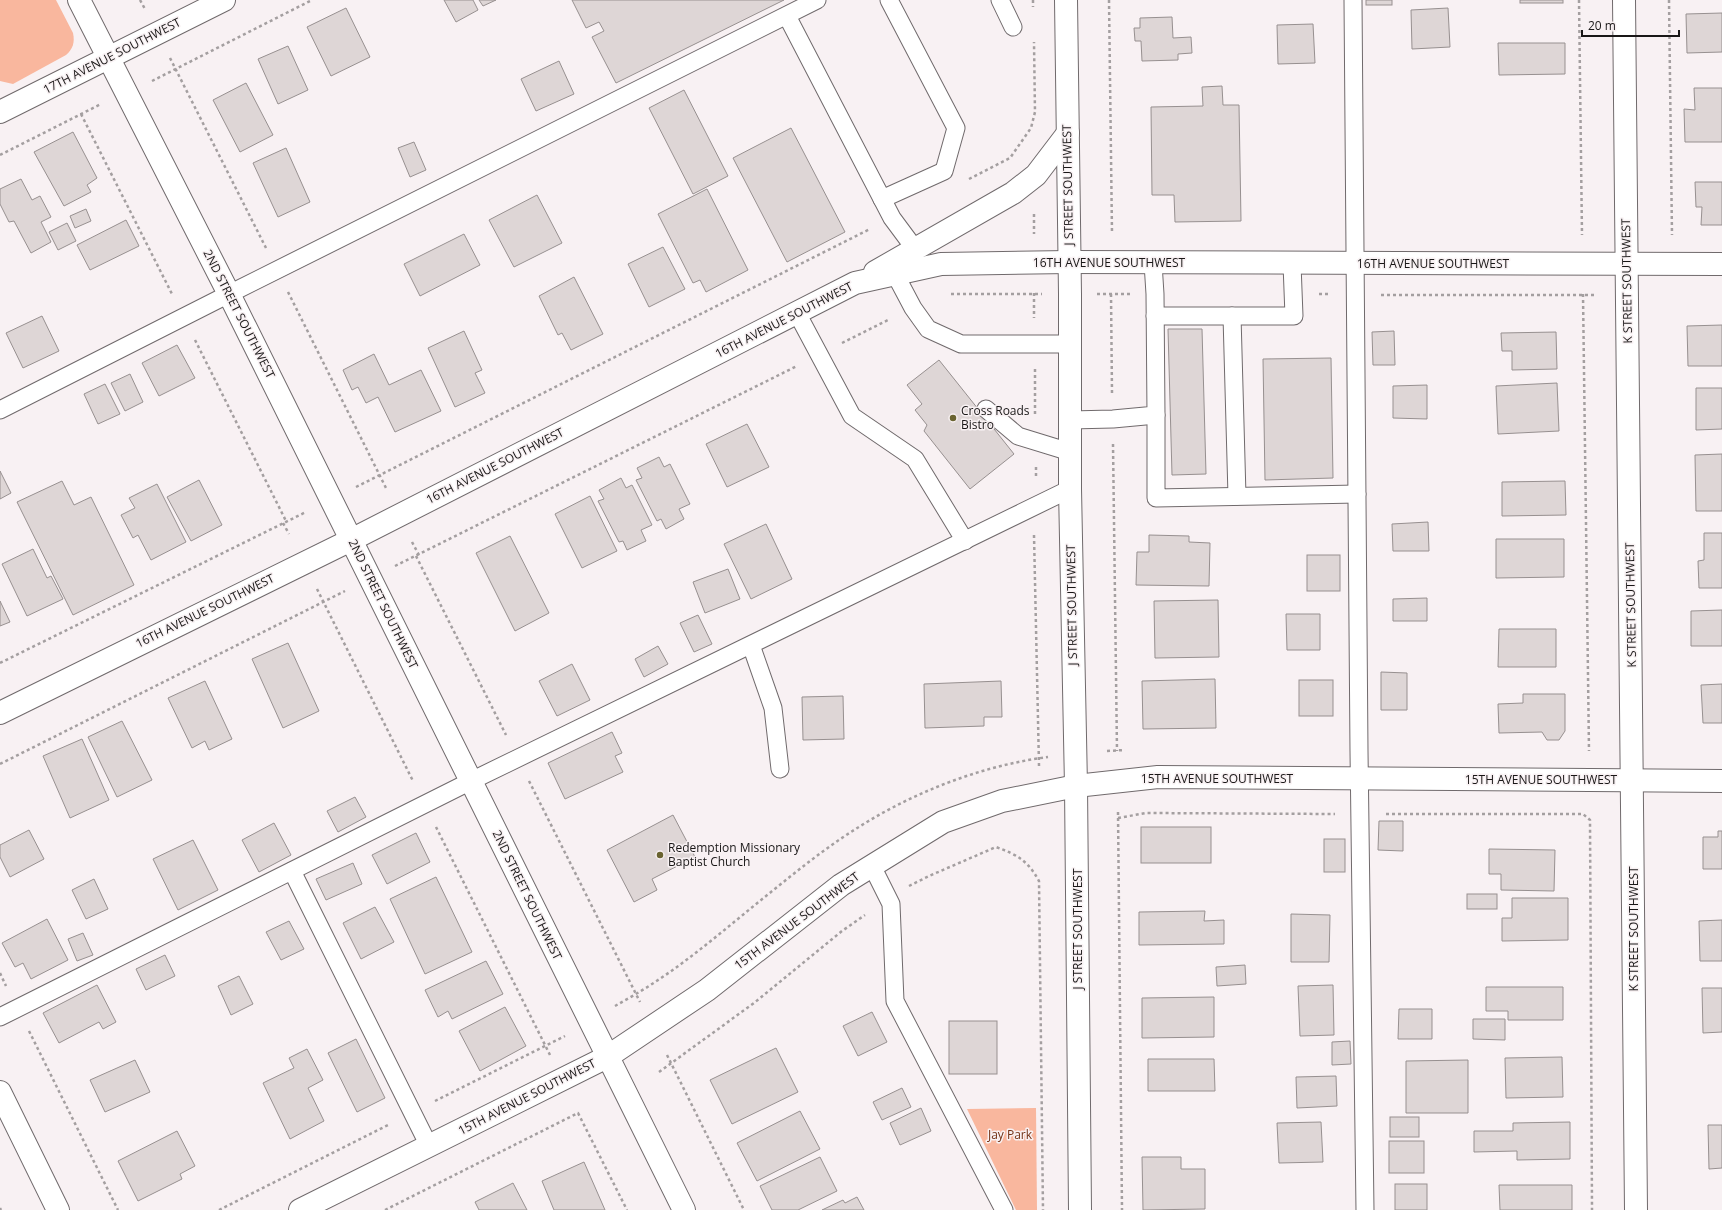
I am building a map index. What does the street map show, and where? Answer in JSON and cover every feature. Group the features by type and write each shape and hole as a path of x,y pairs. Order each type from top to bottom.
{"street":[{"name":"2ND STREET SOUTHWEST","path":"79,0 229,294 684,1210"},
{"name":"17TH AVENUE SOUTHWEST","path":"0,112 224,0"},
{"name":"J STREET SOUTHWEST","path":"1066,0 1070,489 1076,786 1080,1210"},
{"name":"K STREET SOUTHWEST","path":"1624,0 1633,780 1636,1210"},
{"path":"855,283 1013,192 1036,176 1068,133"},
{"name":"16TH AVENUE SOUTHWEST","path":"0,713 351,540 855,283 940,264 1069,262 1292,264 1722,264"},
{"name":"15TH AVENUE SOUTHWEST","path":"300,1210 608,1057 707,990 841,885 944,822 1002,801 1076,786 1158,777 1722,781"},
{"path":"0,1092 58,1210"}],"lane":[{"path":"0,410 817,0"},
{"path":"882,199 944,171 956,128 889,0"},
{"path":"1000,0 1013,27"},
{"path":"1353,0 1359,779 1365,1210"},
{"path":"787,16 892,218 915,249"},
{"path":"1153,263 1155,316 1156,498 1357,494"},
{"path":"1155,316 1294,316 1292,264"},
{"path":"895,274 913,308 928,329 961,344 1070,344"},
{"path":"797,313 852,416 915,459 965,541"},
{"path":"1232,316 1237,496"},
{"path":"986,409 1018,436 1070,452"},
{"path":"1070,420 1113,419 1156,415"},
{"path":"0,1017 471,781 1070,489"},
{"path":"751,645 773,708 780,769"},
{"path":"872,866 891,904 895,1001 1004,1210"},
{"path":"292,871 429,1146"}],"path":[{"path":"150,82 312,0"},
{"path":"1033,0 1033,8"},
{"path":"1109,0 1112,233"},
{"path":"1579,0 1582,240"},
{"path":"1669,0 1672,240"},
{"path":"968,179 1010,158 1031,128 1035,112 1034,40"},
{"path":"0,156 106,102"},
{"path":"1034,213 1034,234"},
{"path":"353,488 892,218"},
{"path":"1111,287 1118,758"},
{"path":"1583,291 1589,751"},
{"path":"0,663 312,509"},
{"path":"283,523 289,534"},
{"path":"412,542 419,555"},
{"path":"0,764 345,591"},
{"path":"1118,812 1122,1210"},
{"path":"1118,818 1146,813 1583,814 1590,820 1592,1210"},
{"path":"659,1072 754,1003 842,931 888,898 929,876 996,847 1011,852 1024,860 1040,881 1043,1210"},
{"path":"0,974 118,1210"},
{"path":"667,1055 744,1210"},
{"path":"386,1210 578,1113 627,1210"}],"green space":[{"path":"0,0 56,0 73,33 74,42 72,48 66,55 13,84 0,81"},
{"name":"Jay Park","path":"1036,1108 1037,1210 1016,1210 967,1109"}],"building":[{"path":"444,0 473,0 478,10 456,22"},
{"path":"479,0 496,0 483,6"},
{"path":"572,0 784,0 616,83 592,37 604,31 599,22 586,28"},
{"path":"1366,0 1392,0 1392,5 1366,5"},
{"path":"1520,0 1563,0 1563,3 1520,3"},
{"path":"346,8 370,57 331,76 307,27"},
{"path":"1448,8 1450,47 1412,49 1411,10"},
{"path":"1722,13 1722,52 1687,53 1686,14"},
{"path":"1172,17 1173,38 1191,37 1192,53 1178,54 1178,60 1142,61 1141,41 1135,41 1134,28 1140,28 1140,18"},
{"path":"1313,24 1315,63 1278,64 1277,25"},
{"path":"1498,43 1565,43 1565,74 1499,75"},
{"path":"288,46 308,90 278,104 258,59"},
{"path":"559,61 574,94 536,111 521,79"},
{"path":"246,83 273,135 240,152 213,100"},
{"path":"1222,86 1223,105 1239,105 1241,221 1175,222 1174,195 1152,195 1151,107 1203,106 1202,87"},
{"path":"1694,88 1722,88 1722,142 1685,142 1684,109 1695,110"},
{"path":"684,90 728,176 693,194 649,108"},
{"path":"791,128 845,232 787,262 733,158"},
{"path":"73,132 97,178 87,185 91,192 64,206 34,152"},
{"path":"414,142 426,170 410,177 398,148"},
{"path":"286,148 310,202 278,217 253,163"},
{"path":"21,179 32,200 40,196 51,217 41,222 51,242 31,253 14,221 9,222 0,204 0,189"},
{"path":"1695,182 1722,182 1722,225 1701,225 1702,207 1696,207"},
{"path":"707,189 748,270 706,292 700,280 693,283 658,214"},
{"path":"537,195 562,243 514,267 489,220"},
{"path":"86,209 91,221 75,228 70,216"},
{"path":"126,220 139,246 90,270 77,245"},
{"path":"67,223 76,241 58,250 49,232"},
{"path":"464,234 480,265 420,296 404,264"},
{"path":"663,247 685,289 649,307 628,264"},
{"path":"574,277 603,334 571,350 562,333 558,335 539,296"},
{"path":"42,316 59,351 23,368 6,333"},
{"path":"1722,325 1722,366 1688,366 1687,326"},
{"path":"1168,329 1202,329 1206,474 1172,475"},
{"path":"464,331 482,370 475,373 485,393 455,407 428,348"},
{"path":"1394,331 1395,365 1373,365 1372,332"},
{"path":"1556,332 1557,369 1512,370 1512,351 1502,351 1501,333"},
{"path":"177,345 195,378 159,396 142,363"},
{"path":"374,354 389,385 421,370 441,411 395,432 378,397 366,403 358,387 352,390 343,370"},
{"path":"1331,358 1333,478 1265,480 1263,359"},
{"name":"Cross Roads Bistro","path":"939,360 1014,454 970,489 924,431 927,425 915,410 922,404 907,385"},
{"path":"130,374 143,402 125,411 111,383"},
{"path":"1557,383 1559,431 1498,434 1496,386"},
{"path":"105,384 120,414 98,424 84,394"},
{"path":"1427,385 1427,419 1393,418 1393,386"},
{"path":"1696,388 1722,388 1722,429 1696,430"},
{"path":"747,424 769,467 727,487 706,444"},
{"path":"1722,454 1722,511 1696,511 1695,455"},
{"path":"659,457 664,467 670,464 690,504 679,509 684,519 666,529 661,519 657,521 636,480 642,478 637,468"},
{"path":"0,471 11,493 0,499"},
{"path":"621,478 626,488 632,485 652,525 641,530 646,541 627,550 623,541 619,542 598,501 604,499 599,490"},
{"path":"199,480 222,525 191,541 167,497"},
{"path":"62,481 74,505 91,497 134,585 73,615 17,502"},
{"path":"1565,481 1566,515 1502,516 1502,482"},
{"path":"157,484 186,542 151,560 138,535 133,538 121,515 135,508 129,498"},
{"path":"590,496 617,551 582,568 555,514"},
{"path":"1428,522 1429,551 1393,551 1392,524"},
{"path":"766,524 792,579 751,599 724,544"},
{"path":"1704,533 1722,533 1722,588 1699,588 1698,561 1704,560"},
{"path":"1149,535 1189,536 1189,542 1210,543 1209,586 1136,585 1137,552 1149,552"},
{"path":"510,536 549,613 515,631 476,553"},
{"path":"1496,539 1564,539 1564,577 1496,578"},
{"path":"33,549 47,578 51,576 63,599 27,616 2,564"},
{"path":"1307,555 1340,555 1340,591 1307,591"},
{"path":"728,569 740,599 705,613 693,582"},
{"path":"1427,598 1427,621 1393,621 1393,599"},
{"path":"1218,600 1219,657 1155,658 1154,601"},
{"path":"0,601 10,622 0,626"},
{"path":"1722,610 1722,646 1691,646 1691,611"},
{"path":"1286,614 1320,614 1320,650 1287,650"},
{"path":"698,615 712,644 694,652 680,623"},
{"path":"1499,629 1556,629 1556,667 1498,667"},
{"path":"288,643 319,711 283,728 252,659"},
{"path":"658,646 668,664 644,677 635,659"},
{"path":"572,664 590,700 557,716 539,681"},
{"path":"1381,672 1407,673 1407,710 1381,710"},
{"path":"1215,679 1216,728 1143,729 1142,681"},
{"path":"1299,680 1333,680 1333,716 1299,716"},
{"path":"205,681 232,739 209,750 205,741 192,748 168,698"},
{"path":"1001,681 1002,717 984,717 984,726 925,728 924,684"},
{"path":"1722,684 1722,723 1703,723 1701,685"},
{"path":"1523,694 1565,694 1565,731 1559,740 1547,740 1542,732 1499,733 1498,704 1523,703"},
{"path":"843,696 844,739 803,740 802,697"},
{"path":"122,721 152,780 117,797 88,737"},
{"path":"612,732 622,753 615,756 623,772 565,799 548,763"},
{"path":"82,739 109,800 70,818 43,756"},
{"path":"355,797 366,817 338,832 327,811"},
{"path":"673,815 695,857 652,879 657,890 634,902 607,850"},
{"path":"1379,821 1403,821 1403,851 1378,850"},
{"path":"274,823 291,855 259,872 242,840"},
{"path":"1141,827 1211,827 1211,863 1141,863"},
{"path":"29,830 44,859 10,877 0,857 0,845"},
{"path":"1718,831 1722,831 1722,869 1703,869 1703,837 1718,837"},
{"path":"416,833 430,862 387,884 372,855"},
{"path":"1324,839 1345,839 1345,872 1324,872"},
{"path":"193,840 218,890 178,910 153,859"},
{"path":"1489,849 1555,850 1554,891 1501,890 1501,874 1489,874"},
{"path":"353,863 362,884 326,900 316,879"},
{"path":"436,877 472,952 425,974 390,899"},
{"path":"94,879 108,909 86,919 72,890"},
{"path":"1467,894 1497,894 1497,909 1467,909"},
{"path":"1512,898 1568,898 1568,940 1502,941 1502,918 1512,918"},
{"path":"375,907 394,942 361,959 343,923"},
{"path":"1205,911 1204,921 1224,920 1224,944 1139,945 1139,912"},
{"path":"1291,914 1330,915 1329,962 1291,962"},
{"path":"47,919 68,960 31,979 23,963 15,967 2,943"},
{"path":"1722,920 1722,961 1700,961 1699,921"},
{"path":"289,921 304,949 281,960 266,932"},
{"path":"83,933 93,955 77,961 68,939"},
{"path":"165,955 175,976 146,990 136,969"},
{"path":"486,961 503,994 452,1019 448,1011 438,1017 425,990"},
{"path":"1245,965 1246,984 1217,986 1216,967"},
{"path":"239,976 253,1004 231,1015 218,986"},
{"path":"97,985 116,1022 103,1029 99,1022 59,1043 43,1013"},
{"path":"1333,985 1334,1035 1300,1036 1298,986"},
{"path":"1486,987 1563,987 1563,1020 1508,1020 1508,1011 1486,1011"},
{"path":"1702,988 1722,988 1722,1032 1703,1033"},
{"path":"1214,997 1214,1037 1142,1038 1142,998"},
{"path":"505,1007 526,1046 480,1071 459,1031"},
{"path":"1399,1009 1432,1009 1432,1039 1398,1039"},
{"path":"872,1012 887,1042 858,1056 843,1026"},
{"path":"1473,1019 1505,1019 1505,1040 1473,1039"},
{"path":"949,1021 997,1021 997,1074 949,1074"},
{"path":"356,1039 385,1098 357,1112 328,1053"},
{"path":"1350,1041 1351,1064 1332,1065 1332,1042"},
{"path":"776,1048 798,1092 732,1124 710,1080"},
{"path":"307,1049 323,1080 308,1088 324,1121 290,1139 263,1083 294,1068 289,1058"},
{"path":"1562,1057 1563,1097 1506,1098 1505,1058"},
{"path":"1148,1059 1214,1059 1215,1091 1148,1091"},
{"path":"135,1060 150,1092 105,1112 90,1080"},
{"path":"1468,1060 1468,1113 1406,1113 1406,1061"},
{"path":"1336,1076 1337,1106 1297,1108 1296,1077"},
{"path":"902,1088 911,1107 882,1120 873,1102"},
{"path":"921,1108 931,1131 900,1145 890,1123"},
{"path":"800,1111 820,1149 757,1181 737,1143"},
{"path":"1390,1117 1419,1117 1419,1137 1390,1137"},
{"path":"1321,1122 1323,1162 1279,1163 1277,1123"},
{"path":"1570,1122 1570,1159 1517,1160 1517,1151 1474,1152 1474,1131 1513,1131 1513,1123"},
{"path":"1708,1125 1722,1125 1722,1168 1709,1169"},
{"path":"177,1131 195,1166 180,1174 182,1179 138,1201 118,1161"},
{"path":"1389,1141 1424,1141 1424,1173 1389,1173"},
{"path":"820,1157 837,1191 798,1210 772,1210 760,1186"},
{"path":"1142,1157 1181,1157 1181,1169 1205,1169 1205,1209 1143,1210"},
{"path":"584,1162 605,1210 554,1210 542,1181"},
{"path":"513,1183 527,1210 479,1210 475,1202"},
{"path":"1395,1184 1427,1184 1427,1210 1395,1210"},
{"path":"1499,1185 1572,1185 1572,1210 1500,1210"},
{"path":"857,1197 864,1210 822,1210 843,1200 845,1203"}],"place":[{"name":"Cross Roads Bistro","path":"953,418"},
{"name":"Redemption Missionary Baptist Church","path":"660,855"}]}
